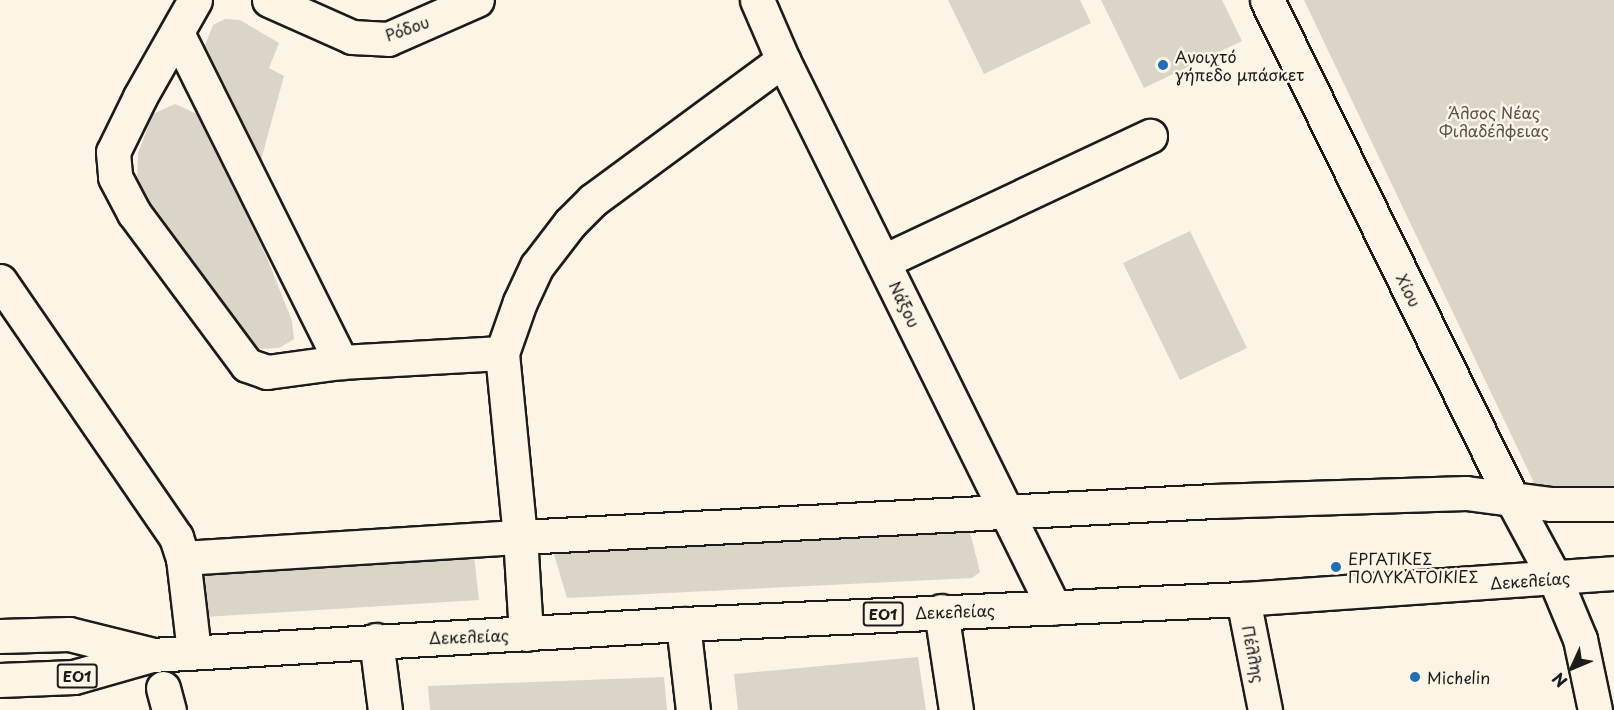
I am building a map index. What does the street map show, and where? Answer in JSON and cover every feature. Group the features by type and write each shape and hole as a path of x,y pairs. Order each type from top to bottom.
{"street":[{"path":"195,0 113,152 114,177 134,213 247,365 267,372 341,362 502,352"},
{"name":"Ρόδου","path":"269,0 352,37 388,39 477,0"},
{"name":"Νάξου","path":"756,0 783,60 1054,608"},
{"name":"Χίου","path":"1267,0 1512,499 1555,579 1580,639 1595,710"},
{"path":"177,33 341,362"},
{"path":"526,634 520,537 502,352 511,323 537,266 570,223 593,201 639,165 783,60"},
{"path":"884,261 1150,136"},
{"path":"0,281 176,537 183,558 194,652"},
{"path":"183,558 1006,511 1466,493 1551,504 1614,504"},
{"name":"Δεκελείας","path":"0,680 74,677 152,655 194,652 683,624 1243,599 1555,579 1614,573"},
{"name":"Πέλλης","path":"1243,599 1265,710"},
{"path":"941,611 956,710"},
{"path":"683,624 693,710"},
{"name":"Δεκελείας","path":"0,636 69,634 152,655"},
{"path":"376,640 385,710"}],"green space":[{"path":"948,0 1080,0 1091,23 984,74"},
{"name":"Ανοιχτό γήπεδο μπάσκετ","path":"1101,0 1222,0 1242,41 1144,88"},
{"name":"Άλσος Νέας Φιλαδέλφειας","path":"1304,0 1614,0 1614,487 1536,487"},
{"path":"225,19 240,20 279,43 269,68 284,76 261,160 256,155 204,48 213,25"},
{"path":"175,104 199,115 267,258 292,321 294,339 279,348 257,349 234,325 172,242 137,179 138,153 153,114"},
{"path":"1190,231 1247,348 1180,380 1123,263"},
{"path":"970,532 980,572 972,578 567,598 553,551"},
{"path":"474,556 479,600 205,617 205,571"},
{"path":"918,657 926,710 738,710 734,674"},
{"path":"664,677 667,710 430,710 428,686"}],"place":[{"name":"Ανοιχτό γήπεδο μπάσκετ","path":"1163,65"},
{"name":"ΕΡΓΑΤΙΚΕΣ ΠΟΛΥΚΑΤΟΙΚΙΕΣ","path":"1336,567"},
{"name":"Michelin","path":"1415,677"}]}
